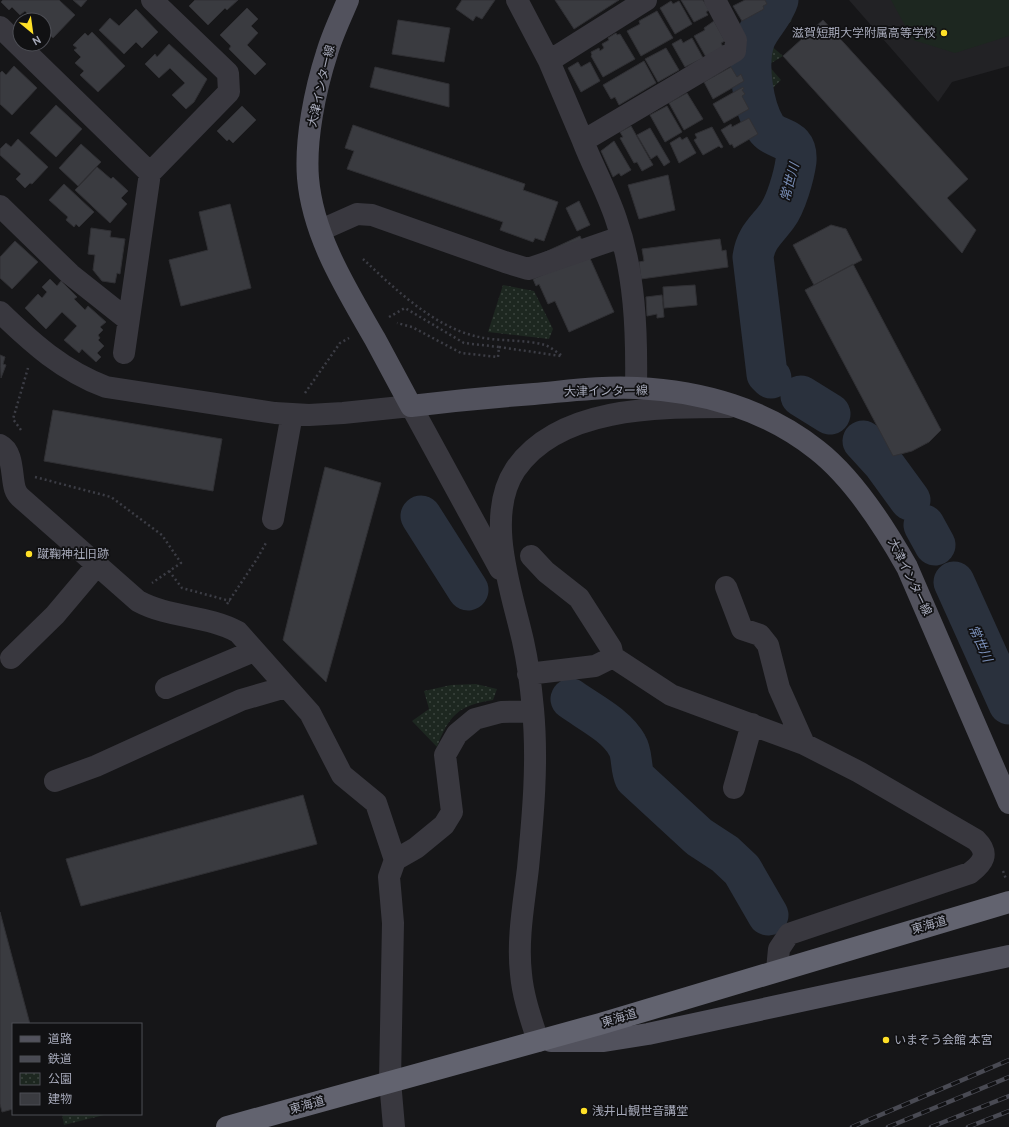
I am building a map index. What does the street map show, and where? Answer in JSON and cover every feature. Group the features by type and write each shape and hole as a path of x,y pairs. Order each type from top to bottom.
{"highway":[{"name":"東海道","path":"227,1127 538,1041 1009,902"}],"main road":[{"name":"大津インター線","path":"348,0 327,53 314,109 309,149 308,178 313,208 346,290 411,406 587,389 636,388 711,398 740,407 797,435 819,451 843,475 886,530 910,574 1009,803"},
{"path":"538,1041 604,1041 648,1034 1009,956"}],"street":[{"path":"124,353 150,173 229,92 228,73 152,0"},
{"path":"517,0 549,61 583,141 592,167 616,219 632,288 635,318 636,388"},
{"path":"549,61 646,0"},
{"path":"583,141 735,51 736,40 715,0"},
{"path":"0,28 150,173"},
{"path":"0,206 70,274 128,320"},
{"path":"321,230 357,214 372,214 528,269 621,237"},
{"path":"0,312 36,345 65,368 106,387 242,408 292,414 343,413 411,406 486,542 510,594"},
{"path":"538,1041 525,999 521,974 520,944 532,830 534,763 533,711 523,641 510,594 501,542 502,514 506,492 514,472 541,442 564,429 586,421 629,413 689,407 740,407"},
{"path":"273,519 292,414"},
{"path":"0,445 7,453 14,478 15,489 20,497 134,596 146,605 223,624 238,632 310,714 342,775 376,803 395,860 389,877 393,923 390,1081 394,1127"},
{"path":"531,556 546,572 579,598 611,648 613,657 671,694 804,744 860,772 976,840 982,847 984,858 980,865 970,873 788,934 779,949 778,970"},
{"path":"11,658 55,615 98,564"},
{"path":"726,587 742,629 760,635 768,644 779,688 804,744"},
{"path":"166,688 254,650"},
{"path":"528,674 595,666 613,657"},
{"path":"55,781 96,766 241,700 286,687"},
{"path":"395,860 416,848 439,830 452,812 445,756 457,734 474,719 501,712 533,711"},
{"path":"734,788 752,724"}],"path":[{"path":"363,259 398,292 417,306 457,330 476,336 545,345 563,356 499,347"},
{"path":"397,324 412,327"},
{"path":"21,431 13,419 36,345"},
{"path":"34,471 35,477 112,497 162,535 181,563 134,596"},
{"path":"226,606 264,548 273,519"},
{"path":"170,571 182,588 230,601"},
{"path":"1004,874 1006,880"}],"shaded area":[{"name":"滋賀短期大学附属高等学校","path":"849,0 1009,0 1009,66 952,82 938,102"}],"green space":[{"path":"891,0 1009,0 1009,36 955,53 913,40"},
{"path":"780,7 792,20 769,44 783,56 768,65 781,80 758,102 756,53 761,34"},
{"path":"503,285 534,291 553,329 549,339 488,332"},
{"path":"476,684 497,689 493,700 472,705 457,713 446,727 437,747 412,721 429,709 424,691 451,685"},
{"path":"62,1115 104,1115 64,1125"}],"building":[{"path":"3,0 59,0 75,15 53,38 52,12 17,12 12,7 9,10 1,2"},
{"path":"73,0 87,0 81,7"},
{"path":"195,0 238,0 227,10 225,8 208,25 189,6"},
{"path":"462,0 495,0 482,19 476,16 473,21 456,9"},
{"path":"555,0 619,0 574,29"},
{"path":"681,0 703,0 709,10 706,12 708,15 694,22"},
{"path":"745,0 765,0 767,4 763,6 764,9 742,21 733,6"},
{"path":"671,1 673,4 679,1 692,24 675,34 660,8"},
{"path":"247,8 258,19 251,26 258,33 247,45 266,64 255,75 229,49 231,46 220,35"},
{"path":"136,9 158,32 142,48 136,42 124,54 99,30 110,18 119,26"},
{"path":"657,11 673,38 641,56 627,31 640,24 639,21"},
{"path":"398,20 450,28 444,62 392,54"},
{"path":"823,20 968,179 947,198 976,230 962,253 783,56"},
{"path":"714,21 725,41 721,43 723,47 706,57 694,36 705,30 704,28"},
{"path":"92,32 125,66 98,92 80,75 84,71 75,63 81,57 74,50 77,48 73,45 85,33 88,36"},
{"path":"616,33 617,35 620,34 635,59 603,77 591,56 591,52 599,48 600,51 604,48 602,44"},
{"path":"692,38 703,58 685,67 672,44 681,39 683,43"},
{"path":"169,44 207,79 194,102 186,109 172,95 185,83 170,68 159,78 145,64 155,54 157,57"},
{"path":"666,48 679,70 658,82 645,59"},
{"path":"644,61 656,83 619,105 615,97 611,99 603,85"},
{"path":"578,62 581,67 590,62 600,81 581,92 568,68"},
{"path":"14,66 37,88 12,115 0,104 0,73 2,71 6,75"},
{"path":"375,67 449,84 449,107 370,87"},
{"path":"731,67 737,77 741,74 744,81 713,99 704,82"},
{"path":"743,87 744,89 742,90 745,94 742,96 749,109 724,123 713,104"},
{"path":"687,93 703,119 684,130 669,103"},
{"path":"56,105 82,129 56,157 30,133"},
{"path":"242,106 256,120 233,143 229,139 227,141 217,131"},
{"path":"667,106 682,132 665,142 650,115"},
{"path":"749,118 758,134 734,148 732,144 730,145 721,130 731,124 732,127"},
{"path":"353,125 525,184 523,190 558,202 544,241 535,238 533,242 500,230 503,222 347,169 354,151 345,148"},
{"path":"631,126 653,165 642,171 637,162 634,163 620,138 623,137 620,132"},
{"path":"712,127 723,147 721,148 719,146 703,155 694,140 697,138 695,134"},
{"path":"650,128 670,162 664,166 657,155 651,159 637,135"},
{"path":"680,137 682,140 687,137 696,153 679,163 670,143"},
{"path":"18,139 48,167 32,184 30,183 25,188 16,179 21,174 0,155 0,149 6,143 11,147"},
{"path":"614,141 631,170 621,176 619,173 613,177 601,151"},
{"path":"81,144 101,162 78,186 59,168"},
{"path":"97,167 111,179 113,177 128,191 121,198 127,204 110,223 75,190"},
{"path":"668,175 675,210 639,219 628,185"},
{"path":"64,184 94,212 79,227 76,224 74,227 66,220 68,217 49,200"},
{"path":"579,201 590,225 577,231 566,208"},
{"path":"230,204 251,288 181,306 169,260 208,250 199,212"},
{"path":"831,225 846,229 862,260 814,285 793,245"},
{"path":"91,228 111,231 110,237 125,239 120,274 117,273 115,283 102,281 93,270 95,255 88,254"},
{"path":"580,236 614,312 569,332 555,301 548,304 539,284 536,286 533,279 549,272 541,254"},
{"path":"720,239 722,251 726,250 728,267 641,279 639,262 644,261 642,249"},
{"path":"15,241 38,262 12,289 0,278 0,257"},
{"path":"853,264 941,430 929,442 912,451 893,456 805,290"},
{"path":"50,279 57,286 61,281 77,297 74,299 85,310 88,306 106,322 100,327 103,330 98,335 100,338 98,340 104,346 97,353 101,357 96,362 82,349 79,353 64,340 77,326 62,312 46,329 25,308 38,294 42,298 47,292 42,287"},
{"path":"695,285 697,305 664,308 663,287"},
{"path":"662,295 664,317 657,318 657,314 647,316 646,297"},
{"path":"0,355 5,357 3,364 6,365 1,378"},
{"path":"53,410 222,439 213,491 44,461"},
{"path":"325,467 381,483 326,682 283,640"},
{"path":"303,795 317,844 81,906 66,859"},
{"path":"0,912 30,1023 12,1023 12,1109 2,1112 0,1104"}],"waterway":[{"name":"常世川","path":"771,378 767,374 753,257 756,244 777,216 786,197 795,167 796,153 794,147 790,143 770,132 761,119 754,97 751,60 755,39 778,0"},
{"name":"常世川","path":"801,396 830,414"},
{"name":"常世川","path":"863,441 883,463 910,500"},
{"path":"421,516 468,590"},
{"name":"常世川","path":"924,525 935,545"},
{"name":"常世川","path":"954,582 1009,704"},
{"path":"571,699 602,719 616,731 629,749 632,770 635,778 699,837 725,854 742,870 768,915"}],"railway":[{"path":"852,1127 1009,1060"},
{"path":"888,1127 1009,1077"},
{"path":"931,1127 1009,1096"},
{"path":"968,1127 1009,1111"}],"place":[{"name":"滋賀短期大学附属高等学校","path":"944,33"},
{"name":"蹴鞠神社旧跡","path":"29,554"},
{"name":"いまそう会館 本宮","path":"886,1040"},
{"name":"浅井山観世音講堂","path":"584,1111"}]}
